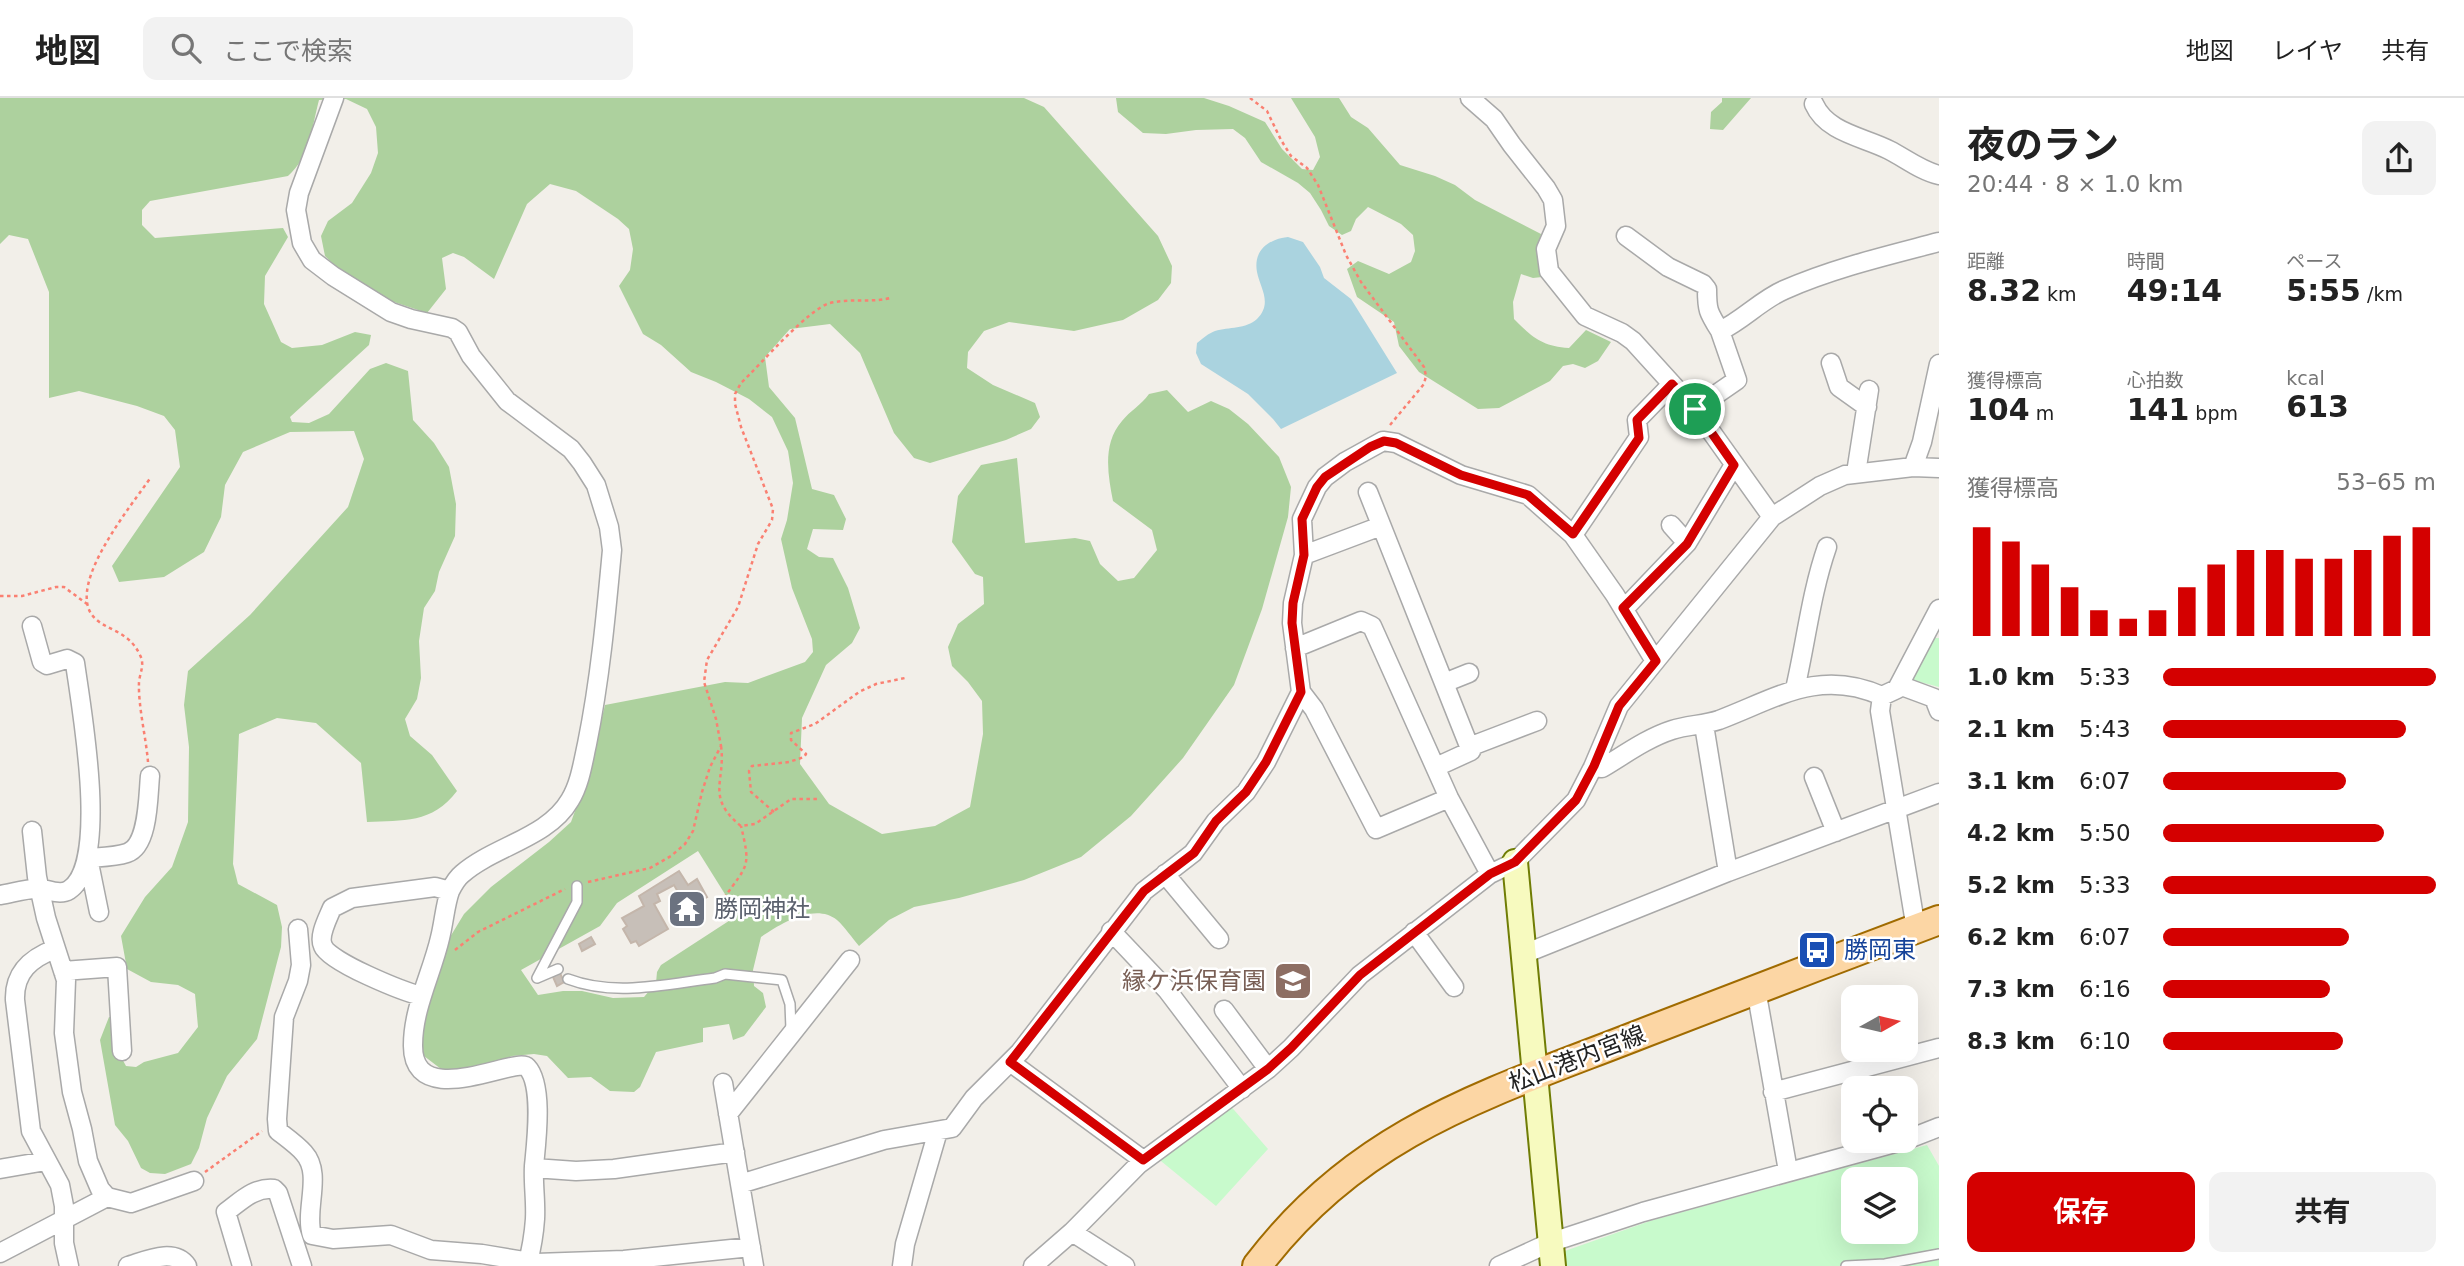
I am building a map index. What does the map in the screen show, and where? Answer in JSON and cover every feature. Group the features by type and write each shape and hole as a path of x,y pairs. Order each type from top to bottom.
{"main road":[{"name":"松山港内宮線","path":"1257,1266 1291,1226 1332,1186 1390,1143 1458,1106 1928,924"}],"street":[{"path":"334,98 299,193 296,210 302,243 307,251 313,260 332,276 391,312 452,328 458,332 471,356 507,401 571,449 596,485 609,527 612,550 595,705 583,762 571,799 560,813 536,831 458,878 450,891 413,1041 416,1062 424,1072 437,1077 466,1079 522,1064 533,1078 538,1129 534,1168 535,1220 528,1263"},
{"path":"1470,98 1494,120 1553,200 1556,226 1546,248 1549,271 1585,316 1633,341 1695,409 1772,517"},
{"path":"1814,104 1818,113 1847,134 1887,148 1930,173 1939,175"},
{"path":"1626,236 1668,267 1703,284 1707,289 1706,303 1709,314 1720,331 1737,380 1695,409"},
{"path":"1720,331 1780,292 1842,267 1939,242"},
{"path":"1831,363 1839,387 1868,399 1856,473"},
{"path":"1913,467 1922,442 1939,364"},
{"path":"1573,534 1639,438 1637,420 1672,384"},
{"path":"1449,798 1376,829 1314,709 1301,692 1293,603 1304,555 1302,519 1317,487 1325,477 1345,463 1384,441 1396,443 1461,475 1528,495 1573,534 1656,661"},
{"path":"1623,608 1687,544 1734,465"},
{"path":"1042,1262 1143,1160 1268,1069 1360,975 1490,874 1515,862 1576,800 1594,766 1619,706 1772,517 1821,486 1845,475 1913,467 1939,468"},
{"path":"1367,492 1471,751 1436,767"},
{"path":"1671,525 1687,544"},
{"path":"1304,555 1381,526"},
{"path":"1795,689 1817,577 1827,547"},
{"path":"1594,766 1601,768 1673,729 1704,725 1795,689 1829,684 1869,690 1882,696 1891,693 1931,636 1939,609"},
{"path":"1295,648 1361,621 1372,626 1449,798 1490,874"},
{"path":"32,626 42,662 47,665 67,659 75,663 88,764 88,858 99,912"},
{"path":"1444,682 1469,673"},
{"path":"1899,685 1934,698 1939,711"},
{"path":"740,1184 884,1140 952,1128 974,1098 1020,1052 1144,891 1194,853 1216,821 1246,792 1266,762 1301,692"},
{"path":"1882,696 1880,711 1897,810 1928,924"},
{"path":"1469,747 1537,720"},
{"path":"1704,725 1728,872"},
{"path":"88,858 130,853 137,846 144,830 150,776"},
{"path":"1814,777 1836,832"},
{"path":"1524,954 1728,872 1939,793"},
{"path":"32,831 39,888 67,988 64,1033 72,1092 88,1161 107,1197"},
{"path":"0,895 39,888 56,892 69,890 79,879 88,858"},
{"path":"1515,862 1551,1254"},
{"path":"1165,874 1219,939"},
{"path":"422,996 386,985 327,951 322,937 332,908 352,898 435,887 450,891"},
{"path":"326,924 293,928 301,965 298,981 284,1017 277,1119 278,1131 304,1153 312,1169 309,1221 312,1235 333,1239 391,1235 431,1250 528,1263 624,1260 751,1247"},
{"path":"1111,931 1167,990 1242,1089"},
{"path":"1414,932 1454,987"},
{"path":"55,949 40,955 27,965 20,973 14,990 31,1131 60,1185 64,1206 64,1243 69,1266"},
{"path":"729,1114 850,960"},
{"path":"63,971 117,967 122,1051"},
{"path":"1756,989 1788,1171"},
{"path":"1224,1010 1268,1069"},
{"path":"1773,1092 1939,1048"},
{"path":"1010,1062 1143,1160"},
{"path":"723,1083 754,1266"},
{"path":"1918,1135 1939,1127"},
{"path":"902,1266 905,1244 938,1131"},
{"path":"534,1168 576,1171 614,1169 734,1152"},
{"path":"1499,1266 1551,1254 1643,1212 1855,1153"},
{"path":"0,1169 46,1161"},
{"path":"0,1253 107,1197 131,1203 194,1181"},
{"path":"242,1266 226,1212 253,1192 266,1188 274,1189 278,1193 302,1266"},
{"path":"1072,1232 1125,1266"},
{"path":"128,1266 171,1256 180,1258 187,1266"}],"lane":[{"path":"558,969 537,978 577,902 578,886"},
{"path":"568,979 611,989 715,978 725,974 782,981 792,1018 791,1035"},
{"path":"1846,1266 1885,1264 1939,1254"}],"path":[{"path":"1250,98 1267,111 1291,156 1307,169 1318,185 1346,255 1361,282 1424,367 1424,384 1392,420 1384,441"},
{"path":"724,898 746,866 748,856 741,826 723,807 718,793 719,778 724,765 716,719 704,682 707,660 738,607 758,544 772,520 773,509 741,427 735,394 741,383 812,314 826,304 841,300 876,302 890,298"},
{"path":"150,477 91,569 87,582 87,604 91,614 98,621 123,634 139,652 142,660 139,689 150,776"},
{"path":"0,596 22,596 64,587 87,604"},
{"path":"774,812 751,792 749,771 752,766 789,762 804,757 806,754 790,740 791,733 815,724 859,692 876,684 905,678"},
{"path":"432,965 478,932 558,891 650,868 671,856 685,844 693,831 710,767 721,746"},
{"path":"741,826 755,824 791,799 819,799"},
{"path":"194,1181 277,1119"}],"green space":[{"path":"0,98 1024,98 1044,107 1158,236 1172,266 1171,283 1158,300 1123,320 1074,331 1009,322 984,331 968,352 967,368 993,385 1035,403 1040,417 1031,429 1006,440 930,463 914,458 894,433 860,353 830,324 790,329 765,357 769,387 795,418 812,489 834,495 846,519 843,530 813,529 807,549 819,557 833,558 848,588 860,628 852,643 826,665 802,718 800,764 829,804 882,834 935,826 970,807 983,734 982,701 952,666 948,647 958,624 984,604 983,577 975,574 952,542 958,496 981,465 1017,458 1025,543 1075,538 1090,541 1100,564 1118,581 1134,578 1157,550 1152,530 1113,501 1108,470 1109,450 1111,440 1125,417 1149,394 1167,390 1188,412 1211,401 1229,409 1248,424 1279,457 1291,487 1288,517 1262,609 1234,685 1183,758 1131,816 1081,857 1024,880 914,907 889,920 859,946 837,920 828,915 808,914 778,926 761,937 753,970 754,986 763,993 766,1007 744,1036 733,1040 729,1024 703,1028 703,1042 656,1052 640,1087 634,1092 610,1091 591,1077 568,1078 547,1056 534,1054 512,1056 480,1070 441,1069 424,1056 421,1047 422,1019 447,942 464,914 491,887 571,822 588,775 605,705 725,682 748,683 805,662 813,652 812,639 792,588 781,539 793,483 788,451 772,417 749,399 691,372 661,345 643,334 619,286 630,270 633,249 629,229 576,191 550,184 527,204 494,279 464,257 453,253 442,258 446,289 427,313 385,299 350,281 325,256 321,236 328,221 352,203 371,173 378,153 376,127 367,109 346,99 319,100 306,150 288,176 150,201 142,210 142,225 155,238 283,228 288,237 265,276 264,304 281,342 292,348 322,345 355,332 371,335 369,345 290,417 292,422 309,423 329,414 370,369 386,363 408,371 413,420 434,443 449,467 456,504 455,536 439,572 435,591 424,608 419,641 421,678 417,699 405,719 410,736 432,755 457,791 447,802 427,815 405,820 367,822 361,763 316,723 277,718 239,734 233,864 238,884 277,905 282,927 281,947 257,1039 227,1076 207,1118 199,1148 191,1164 165,1174 150,1173 141,1168 128,1141 115,1125 100,1040 109,1017 114,1018 120,1055 126,1066 136,1067 144,1062 178,1053 198,1027 195,994 178,985 151,982 127,969 121,936 145,897 172,867 188,822 189,747 184,705 188,671 250,615 348,507 364,459 354,431 290,432 243,452 225,485 221,517 204,552 164,577 119,582 112,566 180,467 175,430 164,416 79,391 49,398 49,292 28,239 9,235 0,244","holes":["698,851 738,915 661,965 656,983 644,997 613,998 582,991 538,995 521,970 600,926 617,903"]},
{"path":"1116,98 1204,98 1229,106 1265,122 1282,149 1302,169 1313,170 1320,157 1315,137 1291,98 1339,98 1351,117 1368,128 1400,165 1455,185 1475,200 1541,234 1542,277 1533,278 1521,274 1513,302 1514,319 1527,331 1538,340 1560,347 1569,348 1586,330 1611,342 1598,361 1585,368 1573,364 1563,366 1550,381 1499,408 1478,409 1419,372 1399,346 1394,322 1357,297 1347,269 1358,261 1389,274 1411,262 1415,251 1413,235 1401,224 1368,207 1356,219 1351,231 1342,235 1329,226 1310,193 1261,162 1245,138 1233,129 1143,133 1118,112"},
{"path":"1722,98 1751,98 1723,130 1710,129 1711,112 1722,102"},
{"path":"1926,638 1939,638 1939,687 1905,678"},
{"path":"1228,1103 1268,1149 1216,1206 1156,1157"},
{"path":"1927,1145 1939,1166 1939,1266 1564,1266 1562,1252 1650,1221 1841,1169 1841,1244 1918,1244 1918,1167 1847,1167 1898,1153 1918,1153 1918,1147"}],"water":[{"path":"1288,237 1303,242 1324,278 1351,299 1397,373 1281,429 1248,394 1201,364 1196,353 1197,343 1210,333 1243,326 1253,322 1262,313 1265,301 1257,272 1257,258 1269,243"}],"building":[{"path":"679,871 688,885 697,879 707,897 687,908 674,885 657,894 660,901 654,904 668,929 639,946 636,941 631,943 623,929 627,926 622,918 644,906 639,896"},
{"path":"591,937 595,944 582,951 579,944"},
{"path":"560,973 564,982 557,986 553,977"}],"place":[{"name":"勝岡神社","path":"687,909"},
{"name":"勝岡東","path":"1817,950"},
{"name":"縁ケ浜保育園","path":"1293,981"}],"route":[{"path":"1672,384 1695,409 1734,465 1687,544 1659,575 1623,608 1656,661 1619,706 1594,766 1576,800 1515,862 1490,874 1465,892 1360,975 1268,1069 1143,1160 1010,1062 1125,912 1144,891 1194,853 1216,821 1246,792 1266,762 1301,692 1292,623 1293,603 1304,555 1302,519 1317,487 1325,477 1370,447 1384,441 1396,443 1461,475 1528,495 1573,534 1639,438 1637,420 1672,384"}]}
